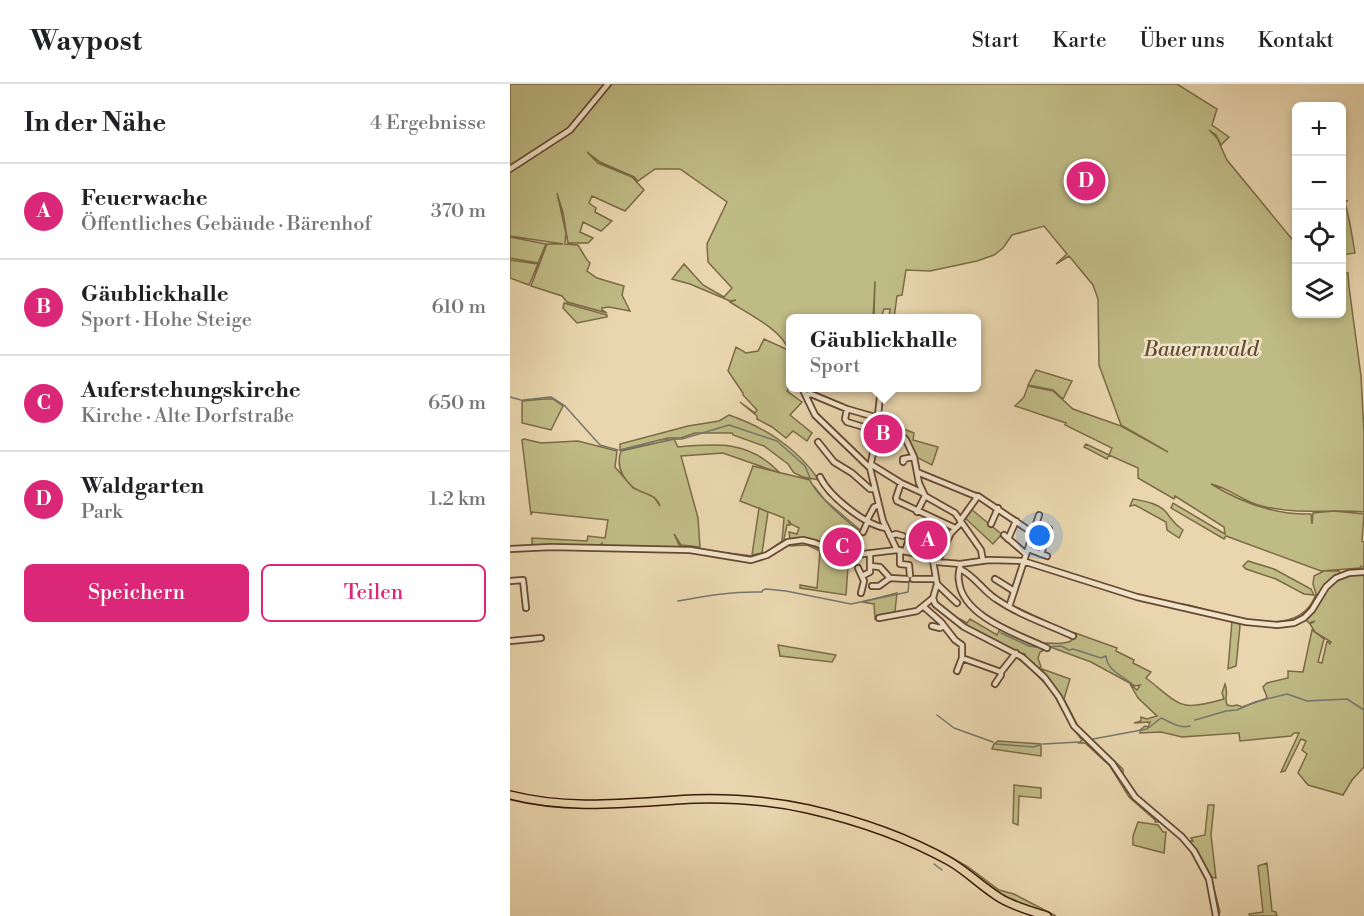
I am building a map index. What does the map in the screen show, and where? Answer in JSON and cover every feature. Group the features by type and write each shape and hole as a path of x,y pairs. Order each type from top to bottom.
{"main road":[{"path":"510,795 548,803 576,805 715,799 765,802 810,810 861,824 914,844 961,868 1014,906 1047,916"}],"street":[{"path":"510,169 570,130 608,84"},
{"path":"805,392 815,416 871,467 951,510 981,550 983,561"},
{"path":"881,392 871,467 874,489 886,528 901,550"},
{"path":"807,395 811,394 847,409 886,421 900,433 914,457 924,494 917,512"},
{"path":"847,409 845,419 847,422 867,428"},
{"path":"818,442 834,462 852,473 870,489 874,489"},
{"path":"905,459 914,457"},
{"path":"917,472 978,496 1045,541"},
{"path":"820,477 833,495 868,520 886,528"},
{"path":"901,483 896,500 917,512 955,528"},
{"path":"879,618 912,612 924,607 933,598 937,582 935,561 978,496"},
{"path":"863,532 874,507 879,505"},
{"path":"991,524 998,508"},
{"path":"1009,607 1040,515"},
{"path":"1016,521 1006,537 1027,552 1044,555 1049,529"},
{"path":"890,536 896,534 903,536"},
{"path":"910,536 901,550 900,564 909,565 910,578"},
{"path":"912,552 916,540"},
{"path":"921,548 924,540"},
{"path":"510,549 551,547 690,550 748,560 764,556 792,541 807,541 846,556 901,550 960,567 987,592 1009,607 1073,636"},
{"path":"914,546 925,551 924,556"},
{"path":"862,576 869,573 870,554"},
{"path":"960,567 983,561 1023,561 1137,597 1264,624 1287,625 1299,621 1312,610 1322,593 1336,578 1364,572"},
{"path":"870,566 880,567 890,578"},
{"path":"858,567 864,584 861,593"},
{"path":"960,567 959,581 962,592 981,614 1008,631 1046,647"},
{"path":"872,586 879,586 890,578 937,582 957,603"},
{"path":"995,579 1014,591"},
{"path":"510,581 523,580 526,608"},
{"path":"933,598 940,608 964,627 1016,653 1037,670 1055,691 1074,726 1112,763 1135,797 1182,837 1194,851 1209,879 1216,916"},
{"path":"924,607 962,645 962,658 957,671"},
{"path":"932,626 940,628 944,626"},
{"path":"510,641 541,638"},
{"path":"1000,672 1005,669 1016,653"},
{"path":"962,658 1000,672"},
{"path":"995,684 1001,675 1000,672"}],"green space":[{"name":"Bauernwald","path":"510,84 1177,84 1217,109 1212,125 1229,137 1221,145 1216,135 1209,130 1217,138 1227,160 1292,239 1292,318 1346,318 1346,273 1348,273 1361,376 1364,512 1335,511 1364,514 1362,541 1364,542 1364,568 1361,566 1360,568 1321,571 1226,536 1224,539 1171,508 1173,503 1225,534 1224,527 1175,496 1174,499 1138,478 1138,468 1109,455 1112,448 1065,425 1066,423 1015,406 1024,397 1028,386 1053,391 1073,409 1121,426 1168,452 1121,425 1099,365 1098,299 1093,285 1069,256 1056,264 1067,254 1044,226 1012,235 1003,248 994,255 977,261 930,271 906,270 902,295 897,296 895,314 889,314 890,309 884,309 882,314 874,314 875,281 873,314 786,314 786,345 772,329 730,302 736,300 730,301 672,279 684,264 703,285 724,297 732,288 708,262 707,244 727,202 680,169 655,169 638,181 634,177 600,162 587,152 598,163 632,177 644,190 625,211 592,196 589,203 596,208 595,212 612,221 601,231 583,222 580,232 593,238 588,243 568,243 563,213 557,193 566,233 565,244 578,245 590,263 587,271 597,278 624,286 622,295 630,311 602,308 607,313 567,302 562,296 531,286 547,244 563,244 510,236","holes":["1211,484 1249,501 1275,509 1333,511 1313,513 1312,524 1311,514 1272,510 1235,497"]},
{"path":"1346,207 1350,222 1355,253 1346,254"},
{"path":"510,237 546,244 538,263 510,258"},
{"path":"510,260 538,264 529,285 510,278"},
{"path":"564,303 607,315 607,317 577,323 563,308"},
{"name":"Bauernwald","path":"764,339 786,349 786,392 802,402 790,415 812,433 807,441 793,431 786,438 757,419 757,416 740,402 755,413 757,410 743,395 728,371 736,347 746,353 758,351"},
{"path":"1036,370 1072,381 1063,399 1053,390 1028,385"},
{"path":"553,399 563,406 551,430 522,423 522,401"},
{"path":"729,415 779,440 810,468 819,480 794,473 788,464 764,446 732,433 695,433 620,450 620,444 688,426 719,421"},
{"path":"896,426 914,433 913,440 938,447 932,465 916,457"},
{"path":"674,439 678,447 733,446 757,455 780,473 723,453 681,456 698,518 700,547 681,545 674,534 679,545 688,549 603,546 602,543 599,547 532,546 532,538 587,541 588,536 605,538 608,520 532,512 531,515 522,440 541,443 578,441 617,451 615,467 626,480 619,461 621,451"},
{"path":"1086,444 1109,455 1107,459 1084,447"},
{"path":"753,466 810,480 825,501 862,532 858,543 852,539 844,541 843,544 838,543 838,552 819,543 790,539 789,532 797,534 799,528 788,520 790,525 787,525 784,539 786,542 767,554 751,558 692,549 753,556 765,553 782,541 784,518 740,501"},
{"path":"1133,499 1151,503 1163,509 1183,530 1179,538 1167,530 1166,522 1135,505 1130,506"},
{"path":"759,508 768,512 762,553 752,555"},
{"path":"971,509 1011,542 1010,544 1000,536 993,544 965,518"},
{"path":"800,542 817,546 841,557 839,565 848,567 846,595 800,588 800,585 817,588 820,551 807,545 790,546 790,544"},
{"path":"1248,561 1274,569 1311,589 1314,595 1304,594 1276,579 1246,569 1243,566"},
{"path":"1324,571 1339,571 1341,574 1303,616 1296,620 1278,624 1247,620 1180,604 1249,620 1282,621 1296,617 1308,608 1316,594 1313,584 1314,576"},
{"path":"1364,573 1364,767 1352,780 1343,795 1308,785 1298,773 1307,754 1302,750 1306,741 1301,739 1285,771 1281,772 1299,733 1291,736 1240,741 1239,733 1182,737 1161,732 1140,733 1140,730 1145,726 1148,727 1150,722 1134,723 1141,721 1141,717 1147,719 1157,716 1138,698 1130,684 1137,690 1140,685 1135,686 1091,662 1045,645 1046,643 1071,641 1075,633 1117,648 1116,651 1134,660 1133,663 1151,672 1146,678 1182,704 1198,705 1224,699 1222,693 1225,684 1227,705 1242,707 1265,699 1267,697 1263,687 1267,683 1288,678 1288,671 1303,672 1312,630 1324,639 1318,662 1322,663 1327,641 1330,644 1331,642 1315,632 1310,624 1315,621 1309,623 1305,619 1335,582"},
{"path":"897,593 895,611 875,619 874,604 862,602"},
{"path":"960,619 967,623 970,619 997,635 1000,629 1021,640 1047,649 1040,652 1038,658 1041,667 1038,668 1025,654 1015,652 966,626 959,621"},
{"path":"1232,621 1238,621 1240,626 1236,666 1228,669"},
{"path":"778,645 836,655 832,662 780,656"},
{"path":"1016,657 1035,669 1055,693 1067,716 1107,758 1133,796 1159,822 1155,822 1129,797 1110,766 1085,743 1079,743 1082,740 1070,724 1054,695 1037,674"},
{"path":"1042,669 1070,679 1064,699 1079,728 1123,769 1123,773 1121,774 1075,725 1039,670 1043,671"},
{"path":"998,741 1041,744 1041,756 992,749"},
{"path":"1014,785 1041,788 1041,798 1019,796 1018,825 1013,823"},
{"path":"1208,805 1214,805 1211,835 1216,878 1211,877 1220,912 1217,915 1209,876 1202,860 1189,841 1193,841 1191,838 1205,835"},
{"path":"1138,822 1158,825 1163,832 1166,832 1164,853 1133,845 1133,836"},
{"path":"890,831 942,852 968,867 999,890 1014,894 1056,916 1002,897 968,870"},
{"path":"1267,863 1272,911 1276,912 1277,916 1250,916 1249,914 1263,912 1258,866"}],"waterway":[{"path":"510,397 521,400"},
{"path":"523,400 551,397 565,406 600,445 618,450"},
{"path":"659,440 682,439 729,425 777,441 805,466 810,478"},
{"path":"621,450 653,442"},
{"path":"814,486 825,500 859,529"},
{"path":"678,601 730,593 762,592 766,589 851,604 908,592 909,581"},
{"path":"1001,633 1029,646 1042,648"},
{"path":"1047,647 1061,646 1101,658 1106,656 1112,669 1131,683"},
{"path":"1195,720 1287,694 1307,701 1347,699 1364,710"},
{"path":"937,715 954,728 993,742"},
{"path":"1161,718 1179,726 1190,726"},
{"path":"1093,739 1147,729 1161,718"},
{"path":"1043,744 1079,742"},
{"path":"996,744 1033,747 1040,745"},
{"path":"934,864 942,870"}],"place":[{"name":"Waldgarten","path":"1086,181"},
{"name":"Gäublickhalle","path":"883,434"},
{"name":"Feuerwache","path":"928,540"},
{"name":"Auferstehungskirche","path":"842,547"}]}
